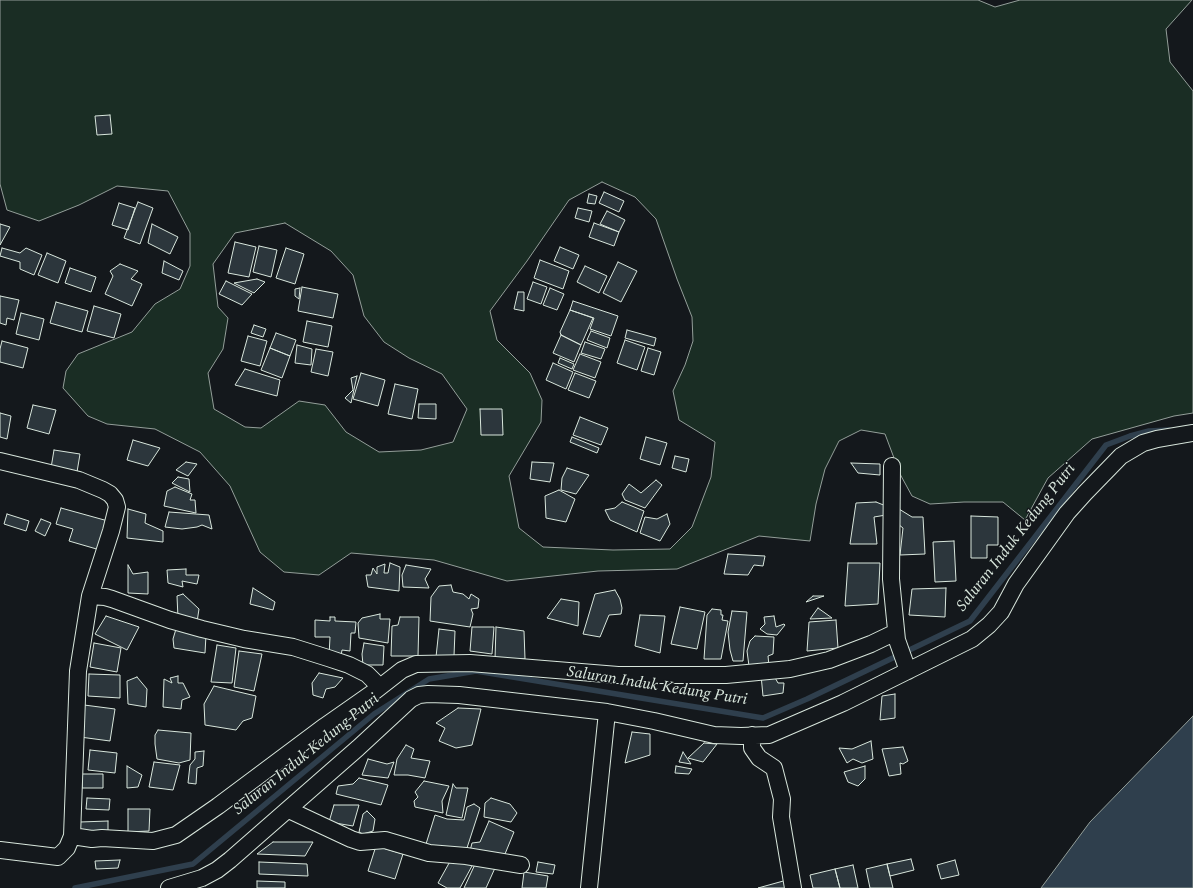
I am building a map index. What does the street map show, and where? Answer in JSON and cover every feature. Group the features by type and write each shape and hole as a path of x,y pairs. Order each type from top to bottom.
{"street":[{"path":"169,888 202,878 217,870 230,860 411,700 419,695 459,695 607,712 714,735 752,736 769,735 843,703 907,668 972,639 989,625 1000,612 1016,584 1067,513 1121,456 1143,442 1193,434"},
{"path":"0,461 79,480 110,494 115,500 117,507 111,531 90,596 78,671 72,836 67,848 58,857 0,850"},
{"path":"892,466 891,579 896,636 907,668"},
{"path":"90,596 112,598 170,620 202,629 244,639 293,647 349,665 367,674 380,687"},
{"path":"72,836 92,839 102,838 153,841 176,835 218,806 402,670 416,664 470,663 618,675 726,676 783,670 829,660 896,636"},
{"path":"589,888 607,712"},
{"path":"752,736 752,748 758,758 774,768 782,799 781,817 793,888"},
{"path":"288,810 360,842 385,840 429,853 466,856 521,865"}],"green space":[{"path":"0,0 978,0 995,7 1020,0 1192,0 1166,29 1170,62 1193,91 1193,413 1174,416 1092,439 1048,478 1025,520 1003,502 930,504 912,496 900,474 885,434 861,430 839,441 825,469 816,504 810,541 759,536 677,569 598,571 507,581 434,560 351,553 319,575 284,572 260,552 230,486 200,452 155,429 107,424 88,416 63,388 66,371 78,354 132,332 155,304 180,289 190,266 190,233 168,191 117,186 79,205 39,221 7,210 0,184","holes":["602,182 635,197 656,219 692,317 693,341 685,365 673,391 679,420 715,442 711,477 692,527 670,549 613,550 543,547 519,528 509,476 541,422 542,400 530,373 497,340 490,311 569,200","285,223 331,251 353,275 364,316 384,342 409,358 442,374 467,409 453,442 421,450 379,452 346,432 325,405 299,401 261,428 245,427 214,409 208,373 223,349 228,318 218,307 213,264 235,233"]}],"water":[{"path":"1193,716 1193,888 1041,888 1090,822"}],"building":[{"path":"110,115 112,134 97,135 95,116"},
{"path":"604,192 624,201 619,212 599,203"},
{"path":"589,194 597,196 595,204 587,203"},
{"path":"138,202 153,208 140,244 124,238"},
{"path":"119,203 135,208 128,230 112,225"},
{"path":"578,208 592,211 589,222 575,218"},
{"path":"607,211 625,220 619,232 600,224"},
{"path":"594,223 619,232 614,246 589,237"},
{"path":"0,224 10,227 0,245"},
{"path":"152,224 178,237 170,254 148,243"},
{"path":"235,242 256,247 249,277 228,273"},
{"path":"259,246 277,250 271,277 253,272"},
{"path":"560,247 579,255 573,269 554,261"},
{"path":"2,248 20,253 26,248 42,255 34,275 20,269 20,262 0,256"},
{"path":"286,248 304,254 295,284 276,278"},
{"path":"47,253 66,261 58,283 38,275"},
{"path":"540,260 569,271 563,289 534,278"},
{"path":"164,261 183,271 179,280 162,273"},
{"path":"618,262 637,271 621,302 603,293"},
{"path":"120,264 138,271 131,279 142,284 132,306 105,294 113,276 110,271"},
{"path":"585,266 607,276 599,293 577,282"},
{"path":"70,268 96,277 91,292 65,283"},
{"path":"257,279 265,282 254,293 234,283"},
{"path":"226,281 252,294 242,305 219,294"},
{"path":"533,282 547,287 541,304 527,299"},
{"path":"302,287 338,294 333,318 298,311"},
{"path":"300,288 299,299 295,296 295,289"},
{"path":"550,288 564,294 557,310 543,305"},
{"path":"518,292 524,292 524,311 514,309"},
{"path":"0,296 19,300 14,320 7,318 6,325 0,323"},
{"path":"573,301 618,316 611,336 590,329 594,318 570,310"},
{"path":"56,302 88,311 82,332 50,323"},
{"path":"94,306 121,314 114,338 87,331"},
{"path":"570,310 593,318 581,345 561,335 560,332"},
{"path":"21,313 44,319 39,340 16,334"},
{"path":"307,321 332,326 328,347 303,342"},
{"path":"254,325 266,329 263,337 251,333"},
{"path":"627,330 656,338 654,346 625,338"},
{"path":"591,331 610,338 607,348 587,340"},
{"path":"276,333 296,340 290,356 270,348"},
{"path":"561,335 581,345 574,362 553,353"},
{"path":"248,336 267,341 260,366 241,361"},
{"path":"625,340 645,347 637,370 617,363"},
{"path":"2,341 28,348 23,368 0,362 0,349"},
{"path":"585,342 605,349 601,359 581,353"},
{"path":"297,345 312,349 311,365 295,363"},
{"path":"270,348 290,356 282,378 261,370"},
{"path":"648,348 661,352 654,375 641,371"},
{"path":"316,349 333,352 328,376 311,372"},
{"path":"580,354 601,362 595,378 573,370"},
{"path":"560,358 574,364 572,369 558,363"},
{"path":"553,363 573,372 566,389 546,380"},
{"path":"245,369 280,380 277,396 235,385"},
{"path":"361,373 385,380 378,406 353,399"},
{"path":"575,373 596,381 589,398 568,390"},
{"path":"357,376 351,403 345,398 353,390 351,378"},
{"path":"395,384 418,389 412,419 388,414"},
{"path":"419,404 436,404 436,419 418,418"},
{"path":"33,405 56,410 49,434 27,428"},
{"path":"480,409 502,409 503,435 481,435"},
{"path":"0,413 11,416 7,439 0,437"},
{"path":"580,417 608,428 601,445 573,435"},
{"path":"572,437 599,448 597,453 570,442"},
{"path":"646,437 667,443 660,465 640,459"},
{"path":"133,440 160,448 148,466 127,460"},
{"path":"54,450 80,454 77,472 51,468"},
{"path":"675,456 689,459 686,472 672,468"},
{"path":"186,462 197,464 188,476 176,470"},
{"path":"532,462 554,463 550,482 530,479"},
{"path":"851,463 880,464 880,475 858,473"},
{"path":"567,468 589,475 576,494 561,490 562,478"},
{"path":"178,477 189,479 190,492 172,483"},
{"path":"656,480 662,485 645,508 625,500 622,494 629,484 641,493"},
{"path":"175,487 192,494 190,500 195,500 196,513 164,506 167,491"},
{"path":"559,490 575,499 566,522 546,518 545,496"},
{"path":"622,502 644,511 637,532 610,520 605,510 615,508"},
{"path":"876,502 886,506 886,515 874,517 877,544 850,544 856,503"},
{"path":"61,508 108,521 100,550 69,541 73,529 56,524"},
{"path":"128,509 146,514 145,523 163,531 163,542 127,538"},
{"path":"899,509 912,517 923,517 925,554 900,555 903,528 894,521"},
{"path":"169,512 209,515 212,529 202,525 182,529 165,527"},
{"path":"7,514 29,521 26,531 4,524"},
{"path":"667,514 670,524 660,541 640,533 645,517 657,519"},
{"path":"971,516 998,517 998,545 987,545 987,558 971,558"},
{"path":"41,519 51,523 45,536 35,531"},
{"path":"954,541 956,581 935,582 933,542"},
{"path":"728,554 765,556 763,566 754,565 748,575 724,574"},
{"path":"390,563 400,567 399,591 368,587 366,575 371,575 373,568 377,574 377,567 385,564 384,573 388,573"},
{"path":"848,563 880,563 878,604 845,606"},
{"path":"128,565 133,574 148,572 148,594 128,593"},
{"path":"406,565 431,569 425,579 429,588 403,587 402,575"},
{"path":"186,569 186,575 199,575 197,584 182,581 183,587 168,583 167,570"},
{"path":"451,585 453,592 463,594 469,599 471,594 479,599 478,608 471,609 473,614 470,627 430,621 431,597 439,586"},
{"path":"253,588 275,602 273,610 250,604"},
{"path":"946,588 945,617 909,615 912,589"},
{"path":"615,590 620,599 622,608 621,614 609,615 600,637 583,634 595,594"},
{"path":"183,594 199,609 197,622 178,618 177,596"},
{"path":"813,596 824,596 806,602"},
{"path":"561,599 579,602 578,626 547,618"},
{"path":"680,607 705,612 697,649 671,644"},
{"path":"818,608 832,618 810,619"},
{"path":"712,609 721,610 721,615 723,615 722,620 728,621 721,659 704,659 707,615"},
{"path":"732,611 747,612 743,661 733,661 730,650 728,632"},
{"path":"380,614 380,619 390,619 388,643 359,638 358,623 362,618"},
{"path":"640,615 665,616 660,653 635,646"},
{"path":"106,616 139,627 127,650 95,634"},
{"path":"774,616 776,627 785,625 777,635 767,634 760,629 765,624 764,617"},
{"path":"330,617 335,617 335,621 356,622 355,633 351,633 350,651 342,650 341,656 329,656 330,637 315,637 315,620 330,621"},
{"path":"400,617 419,617 418,656 391,656 392,626 398,625"},
{"path":"836,620 838,648 807,651 809,622"},
{"path":"472,627 494,627 492,654 470,651"},
{"path":"496,627 524,631 525,659 495,659"},
{"path":"176,629 206,635 205,653 174,648 173,639"},
{"path":"439,629 455,631 454,656 436,657"},
{"path":"755,636 774,637 773,654 768,656 769,666 749,666 747,651 750,641"},
{"path":"94,643 121,648 117,672 90,667"},
{"path":"364,643 384,646 383,665 363,665 362,654"},
{"path":"217,645 236,648 232,683 211,682"},
{"path":"239,651 262,654 254,691 234,687"},
{"path":"319,673 343,678 335,687 326,689 323,698 313,695 312,683"},
{"path":"89,674 120,675 120,698 88,696"},
{"path":"773,674 778,683 784,683 783,693 763,696 761,675"},
{"path":"178,676 178,683 183,683 190,697 182,700 181,709 163,707 164,679 172,683 170,678"},
{"path":"137,677 147,689 146,707 128,704 127,681"},
{"path":"214,686 256,696 252,718 243,721 236,730 205,725 204,704"},
{"path":"895,694 895,718 880,720 882,696"},
{"path":"84,705 115,709 110,741 80,737"},
{"path":"458,708 481,709 472,745 456,748 439,741 445,728 436,723"},
{"path":"158,730 191,733 190,760 179,763 157,759 155,735"},
{"path":"632,732 650,734 650,755 625,763"},
{"path":"871,741 873,759 862,763 853,759 847,763 839,748 852,749"},
{"path":"704,743 717,744 703,762 688,758"},
{"path":"406,745 414,749 411,758 430,761 425,778 408,775 394,775 397,759"},
{"path":"903,747 908,761 903,764 900,763 901,774 889,776 882,749"},
{"path":"90,750 117,753 115,773 88,770"},
{"path":"204,751 203,766 197,768 196,784 188,783 190,765 195,759 195,752"},
{"path":"683,752 691,764 679,762"},
{"path":"368,759 387,764 394,762 388,778 362,775"},
{"path":"154,762 180,765 173,790 149,787"},
{"path":"127,766 142,775 138,787 127,788"},
{"path":"676,766 692,769 689,774 675,773"},
{"path":"865,766 865,779 858,786 848,782 844,772"},
{"path":"82,774 103,774 103,788 82,788"},
{"path":"359,778 388,785 381,805 336,794 338,786 353,784"},
{"path":"424,781 449,786 442,801 443,813 415,807 414,801 418,797 415,792"},
{"path":"453,784 456,788 468,788 462,818 446,815"},
{"path":"87,798 110,799 109,810 86,809"},
{"path":"491,798 510,804 517,813 511,822 484,817 485,803"},
{"path":"474,804 480,808 465,854 430,850 426,844 435,815 447,819 464,820 467,807"},
{"path":"334,805 359,805 353,826 329,822"},
{"path":"128,809 150,809 149,831 128,832"},
{"path":"367,811 375,819 373,831 363,834 359,832 363,814"},
{"path":"108,821 108,831 80,833 80,822"},
{"path":"489,821 514,832 505,854 470,851 472,843 480,842"},
{"path":"273,842 313,842 305,856 257,854"},
{"path":"376,846 403,854 395,879 368,871"},
{"path":"453,856 472,866 460,888 447,888 438,883"},
{"path":"911,859 914,870 890,876 887,864"},
{"path":"120,860 118,868 96,869 95,861"},
{"path":"477,860 495,868 486,888 464,888"},
{"path":"955,860 959,875 941,879 937,865"},
{"path":"259,862 307,864 308,876 259,874"},
{"path":"538,862 555,865 553,874 536,872"},
{"path":"887,864 893,888 870,888 866,869"},
{"path":"853,865 858,888 840,888 835,869"},
{"path":"835,869 840,888 813,888 810,875"},
{"path":"524,872 548,876 546,888 522,888"},
{"path":"787,880 789,888 758,888"},
{"path":"257,881 285,882 285,888 257,888"}],"waterway":[{"name":"Saluran Induk Kedung Putri","path":"75,888 193,864 374,714 429,679 476,671 763,718 807,699 970,621 1106,445 1149,431 1169,430"}]}
